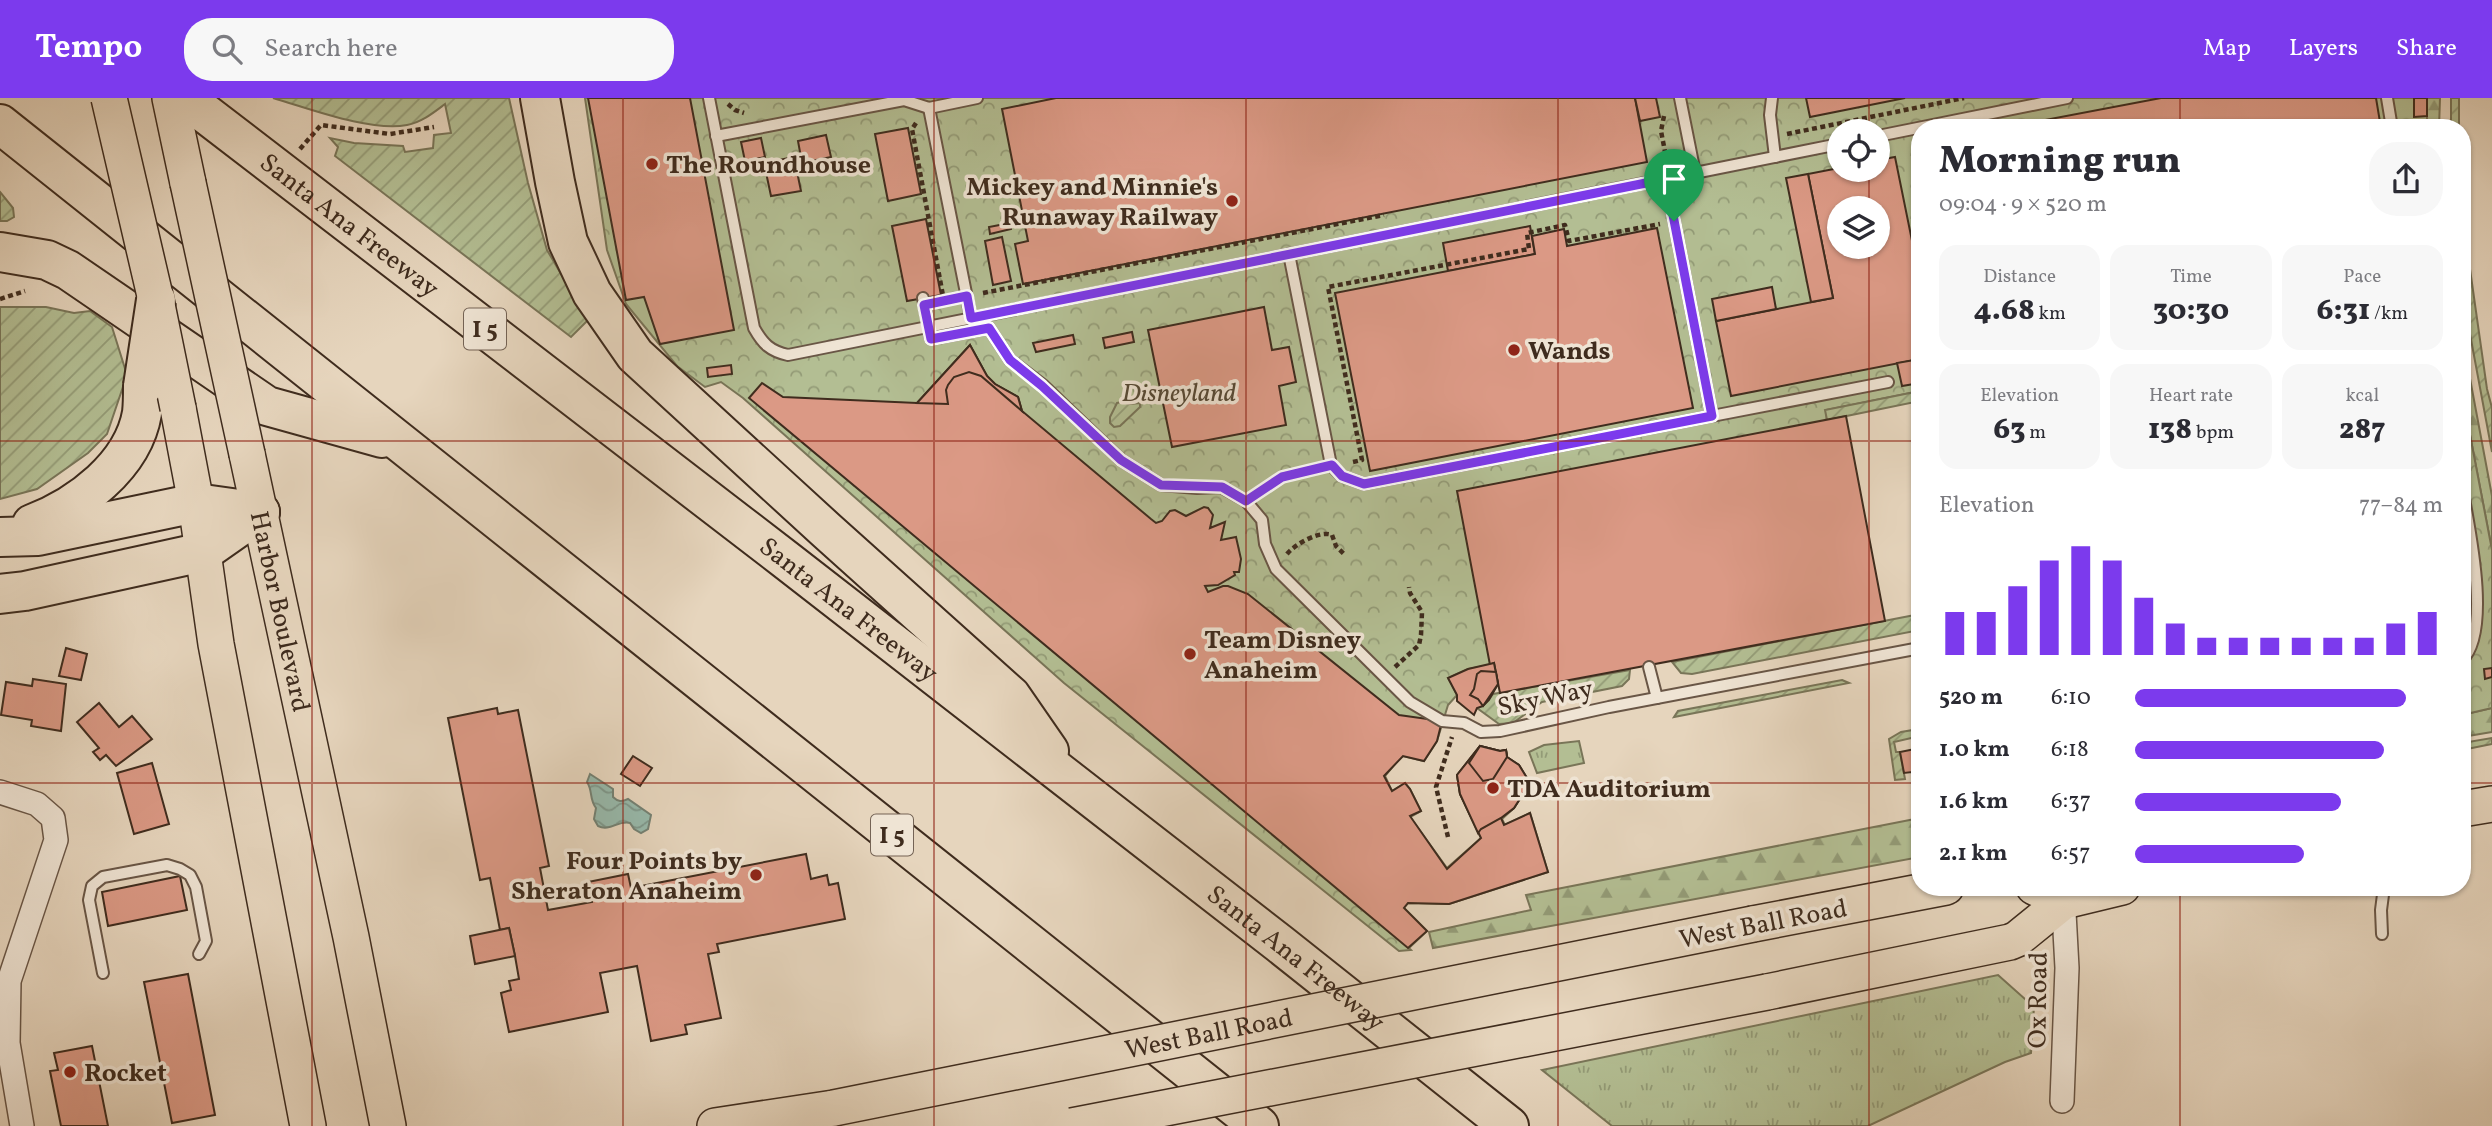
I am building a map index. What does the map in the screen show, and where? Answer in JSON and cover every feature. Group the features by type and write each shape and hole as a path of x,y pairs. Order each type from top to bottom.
{"highway":[{"name":"Santa Ana Freeway","path":"185,98 786,560 1509,1126"},
{"path":"540,98 552,172 568,242 592,293 635,355 1011,696 1068,779"},
{"name":"I 5","path":"0,124 1259,1126"},
{"path":"0,252 47,260 68,270 267,405 401,444"},
{"path":"0,537 63,509 88,494 111,472 134,438 142,414 143,386 156,300"},
{"path":"0,537 38,536 196,503 260,512"},
{"path":"0,594 25,591 203,552 260,512"}],"main road":[{"path":"109,98 178,408 196,503 216,644 308,1126"},
{"name":"Harbor Boulevard","path":"170,98 351,937 388,1126"},
{"path":"2471,808 2492,804"},
{"name":"West Ball Road","path":"715,1126 834,1108 1911,894"},
{"path":"1072,1126 1767,992 2010,942 2017,939 2050,896"}],"street":[{"path":"0,792 37,804 53,818 56,840 9,981 6,1080 22,1126"},
{"name":"Ox Road","path":"2054,896 2067,968 2062,1101"}],"lane":[{"path":"709,98 754,328 766,347 788,355 1827,146"},
{"path":"716,136 904,100 929,108 973,98"},
{"path":"1680,98 1695,173"},
{"path":"1765,98 1770,115"},
{"path":"1772,98 1771,137 1775,156"},
{"path":"1963,119 2067,98"},
{"path":"2386,98 2390,119"},
{"path":"929,108 971,318"},
{"path":"1890,134 1911,130"},
{"path":"1666,179 1712,416"},
{"path":"1289,254 1332,465 1342,476 1364,484 1888,382"},
{"path":"923,302 931,339 989,328 1010,360 1042,386 1121,460 1161,485 1222,487 1246,501"},
{"name":"Sky Way","path":"1246,501 1262,520 1265,544 1276,569 1383,676 1410,702 1442,721 1464,723 1481,732 1500,731 1911,650"},
{"path":"2471,563 2478,592 2479,625 2471,647"},
{"path":"1649,667 1657,698"},
{"path":"103,972 89,900 92,886 103,877 167,865 190,875 196,887 206,941 199,954"},
{"path":"2382,934 2383,896"}],"path":[{"path":"1771,137 1964,98"},
{"path":"279,172 321,125 390,134 434,127"},
{"path":"923,302 967,296 1392,213"},
{"path":"1246,501 1282,477 1362,460 1328,287 1529,249 1527,233 1565,225 1569,241 1674,221"},
{"path":"0,299 25,291"},
{"path":"1276,569 1297,543 1314,539 1319,534 1332,535 1336,546 1344,554"},
{"path":"1383,676 1403,662 1419,645 1422,612 1409,587"},
{"path":"1448,837 1436,787 1457,722"}],"green space":[{"path":"273,98 509,98 528,183 547,250 588,320 571,337 335,156 338,147 330,138 354,143 403,146 405,152 433,148 434,135 451,133 445,104 418,122 392,126 339,118"},
{"name":"Disneyland","path":"585,98 2427,98 2427,119 1911,119 1911,393 1826,410 1827,420 1490,665 1468,669 1448,678 1457,695 1448,705 1437,741 1424,761 1403,756 1400,758 1385,776 1392,791 1405,783 1410,789 1421,811 1410,817 1447,868 1481,838 1460,794 1457,775 1506,750 1507,757 1530,783 1514,808 1502,819 1505,825 1530,813 1548,872 1449,904 1408,903 1404,908 1427,931 1409,948 1411,950 1399,951 1064,683 743,398 721,382 705,387 677,366 626,304 607,250"},
{"path":"2427,98 2440,98 2439,119 2427,119"},
{"path":"2451,98 2459,98 2459,119 2451,119"},
{"path":"0,192 13,208 14,217 7,221 0,221"},
{"path":"2471,276 2492,408 2492,452 2471,339"},
{"path":"0,307 46,307 74,313 90,311 112,327 127,375 107,434 88,453 37,489 0,499"},
{"path":"2471,384 2492,496 2492,550 2471,440"},
{"path":"1911,393 1911,403 1827,420 1825,410"},
{"path":"1117,403 1140,403 1140,407 1120,426 1114,427 1110,423 1110,417"},
{"path":"2471,440 2492,550 2492,708 2471,713"},
{"path":"1911,616 1911,632 1692,674 1681,673 1672,662"},
{"path":"1630,670 1629,679 1622,686 1542,702 1513,723 1499,724 1477,708 1483,706 1493,694"},
{"path":"1842,680 1849,683 1674,717 1678,711"},
{"path":"2492,708 2492,732 2471,736 2471,713"},
{"path":"1911,730 1911,738 1894,742 1896,752 1900,752 1905,779 1895,780 1889,739 1901,732"},
{"path":"2492,738 2492,744 2471,748 2471,742"},
{"path":"1579,741 1584,763 1537,773 1529,752 1544,745"},
{"path":"1911,820 1911,859 1433,948 1429,932 1531,910 1526,895"},
{"path":"1998,975 2034,1007 2031,1053 2005,1062 1868,1126 1612,1126 1542,1070"}],"water":[{"path":"590,774 613,789 613,797 617,800 628,799 651,815 648,829 641,833 630,823 606,828 598,826 594,819 596,808 587,782"}],"building":[{"name":"The Roundhouse","path":"588,98 690,98 734,330 660,344 644,297 626,300"},
{"name":"Mickey and Minnie's Runaway Railway","path":"1056,98 1635,98 1647,162 1023,284 1015,244 1028,241 1002,109"},
{"path":"1635,98 1656,98 1660,117 1640,121"},
{"path":"1806,98 1905,98 1810,117"},
{"path":"2161,98 2376,98 2380,119 2050,119"},
{"path":"2414,98 2427,98 2427,116 2414,117"},
{"path":"908,128 921,194 888,201 875,134"},
{"path":"826,135 831,157 802,163 798,141"},
{"path":"761,138 765,157 745,161 741,142"},
{"path":"794,157 801,191 771,196 764,163"},
{"path":"1895,157 1911,236 1911,361 1731,396 1716,321 1833,298 1808,174 1827,170 1827,182 1890,182 1890,158"},
{"path":"1808,174 1833,298 1811,302 1786,178"},
{"path":"926,219 941,295 907,301 892,226"},
{"path":"1010,223 1011,229 990,234 989,227"},
{"path":"1530,226 1535,254 1448,271 1443,243"},
{"name":"Wands","path":"1657,228 1693,408 1370,471 1335,293 1535,254 1532,236 1564,229 1567,246"},
{"path":"1002,237 1011,281 993,285 985,241"},
{"path":"1772,287 1776,309 1716,321 1712,299"},
{"path":"1264,307 1272,350 1289,347 1296,382 1279,386 1286,425 1172,447 1148,330"},
{"path":"1132,332 1134,342 1105,348 1103,338"},
{"path":"1073,335 1075,344 1036,352 1033,343"},
{"name":"Team Disney Anaheim","path":"970,345 987,376 995,384 1018,397 1022,411 1156,523 1162,521 1170,511 1175,510 1186,516 1204,507 1213,515 1210,528 1225,522 1221,540 1236,537 1241,559 1239,572 1234,572 1235,575 1218,585 1205,586 1208,592 1228,586 1248,594 1399,715 1442,721 1437,741 1424,761 1403,756 1384,776 1392,791 1405,783 1410,789 1421,811 1410,816 1447,869 1481,838 1460,794 1457,775 1480,746 1506,750 1507,757 1519,765 1530,783 1514,808 1501,818 1504,825 1530,813 1548,872 1449,904 1408,903 1404,908 1427,931 1408,948 749,398 762,383 783,397 917,403"},
{"path":"970,345 987,376 995,384 1018,397 1022,411 981,376 969,372 954,377 948,385 948,404 917,403"},
{"path":"1911,361 1911,384 1902,386 1897,363"},
{"path":"731,365 732,374 708,377 707,368"},
{"path":"1846,416 1885,621 1500,693 1494,663 1490,665 1457,491"},
{"path":"66,648 87,654 81,680 59,676"},
{"path":"1494,663 1498,684 1489,700 1477,708 1474,715 1457,701 1457,695 1448,678 1468,669"},
{"path":"2492,668 2492,677 2485,679 2484,669"},
{"path":"1481,671 1496,672 1498,684 1483,706 1478,699 1470,695 1477,674"},
{"path":"33,679 66,684 61,731 31,726 32,720 1,715 6,682 32,686"},
{"path":"99,703 119,727 132,716 152,739 116,766 106,755 100,760 93,752 99,748 77,722"},
{"name":"Four Points by Sheraton Anaheim","path":"497,708 498,714 518,710 549,866 540,868 548,910 592,902 588,882 628,874 631,888 806,854 811,879 827,875 829,885 838,883 845,919 717,944 719,952 708,954 721,1018 685,1025 687,1034 651,1041 637,966 600,973 608,1012 509,1032 501,993 511,990 509,981 519,979 515,956 509,928 500,930 490,878 480,880 448,718"},
{"name":"TDA Auditorium","path":"1480,746 1506,750 1507,757 1519,765 1530,783 1514,808 1478,833 1460,794 1457,775"},
{"path":"1480,746 1506,750 1507,757 1493,779 1483,781 1469,763"},
{"path":"1911,750 1911,772 1904,773 1900,752"},
{"path":"633,756 652,768 640,786 621,774"},
{"path":"152,763 169,824 134,834 117,773"},
{"path":"180,876 187,910 108,926 102,892"},
{"path":"509,928 515,956 475,964 470,936"},
{"path":"188,974 215,1115 172,1123 144,982"},
{"path":"92,1046 108,1126 61,1126 50,1071 58,1070 54,1053"}],"place":[{"name":"The Roundhouse","path":"652,164"},
{"name":"Mickey and Minnie's Runaway Railway","path":"1232,201"},
{"name":"Wands","path":"1514,350"},
{"name":"Team Disney Anaheim","path":"1190,654"},
{"name":"TDA Auditorium","path":"1493,788"},
{"name":"Four Points by Sheraton Anaheim","path":"756,875"},
{"name":"Rocket","path":"70,1072"}],"route":[{"path":"1666,179 1674,221 1712,416 1364,484 1342,476 1332,465 1309,469 1282,477 1246,501 1222,487 1161,485 1121,460 1042,386 1010,360 989,328 931,339 924,305 967,296 971,318 1666,179"}]}
